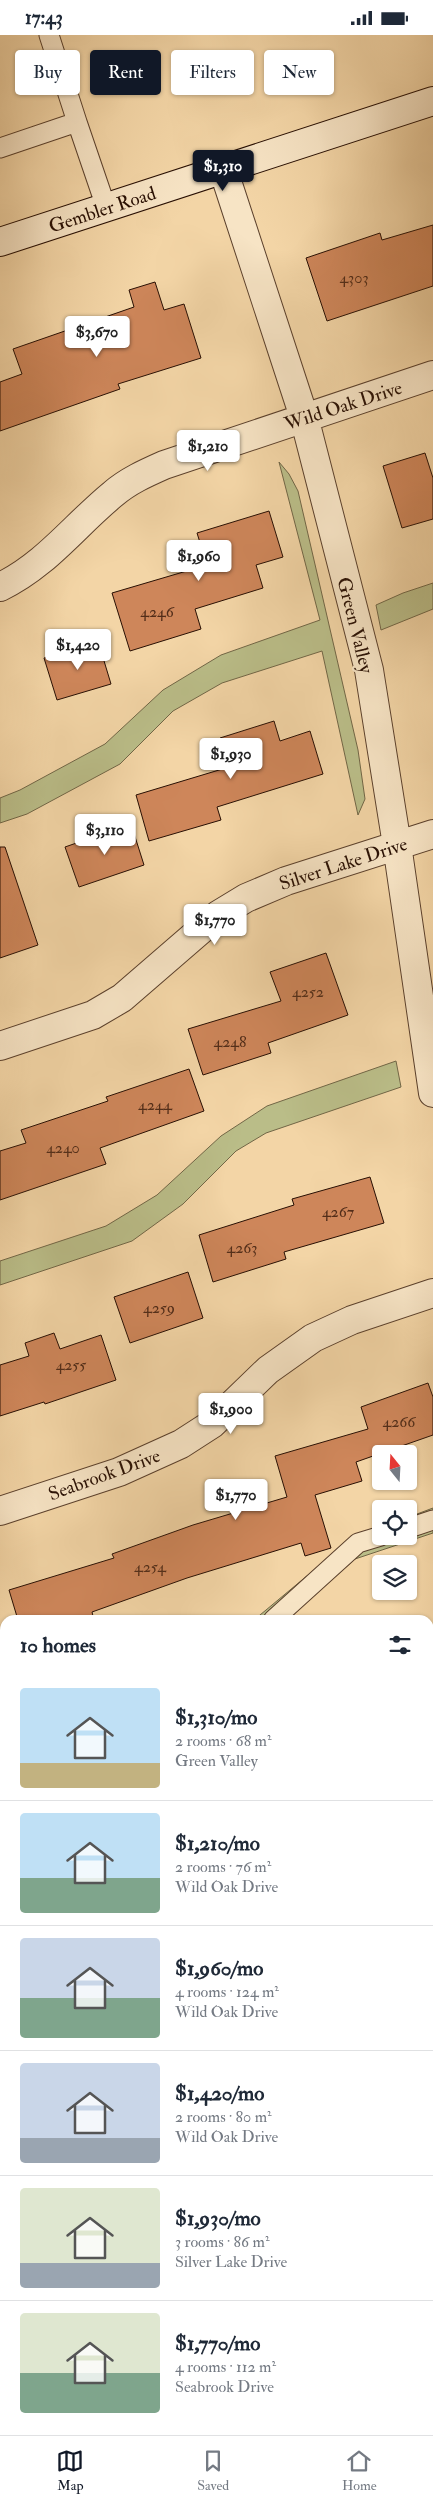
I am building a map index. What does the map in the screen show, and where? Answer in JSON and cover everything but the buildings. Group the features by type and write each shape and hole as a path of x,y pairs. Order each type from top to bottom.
{"street":[{"name":"Gembler Road","path":"0,242 433,101"},
{"name":"Green Valley","path":"223,169 304,417 369,671 431,1056 433,1093"},
{"name":"Wild Oak Drive","path":"0,587 36,566 113,493 135,479 164,465 433,375"},
{"name":"Silver Lake Drive","path":"0,1046 93,1015 122,998 218,915 246,898 286,881 433,833"},
{"name":"Seabrook Drive","path":"0,1511 119,1472 181,1445 212,1424 268,1370 313,1338 352,1320 433,1293"}],"lane":[{"path":"49,35 106,207"},
{"path":"0,148 77,123"},
{"path":"417,1525 433,1520"},
{"path":"279,1615 358,1543 372,1539"}],"green space":[{"path":"279,462 289,474 298,491 358,750 365,799 358,815 322,651 222,683 173,711 120,764 27,814 0,823 0,798 20,790 105,744 163,690 221,655 320,620"},
{"path":"433,583 433,609 381,630 376,605"},
{"path":"396,1061 401,1087 266,1133 236,1151 183,1204 132,1241 0,1285 0,1261 106,1226 157,1195 221,1136 267,1106"},
{"path":"433,1508 433,1533 417,1538 417,1514"},
{"path":"372,1529 372,1545 397,1545 355,1559 292,1615 260,1615 356,1535"}]}
